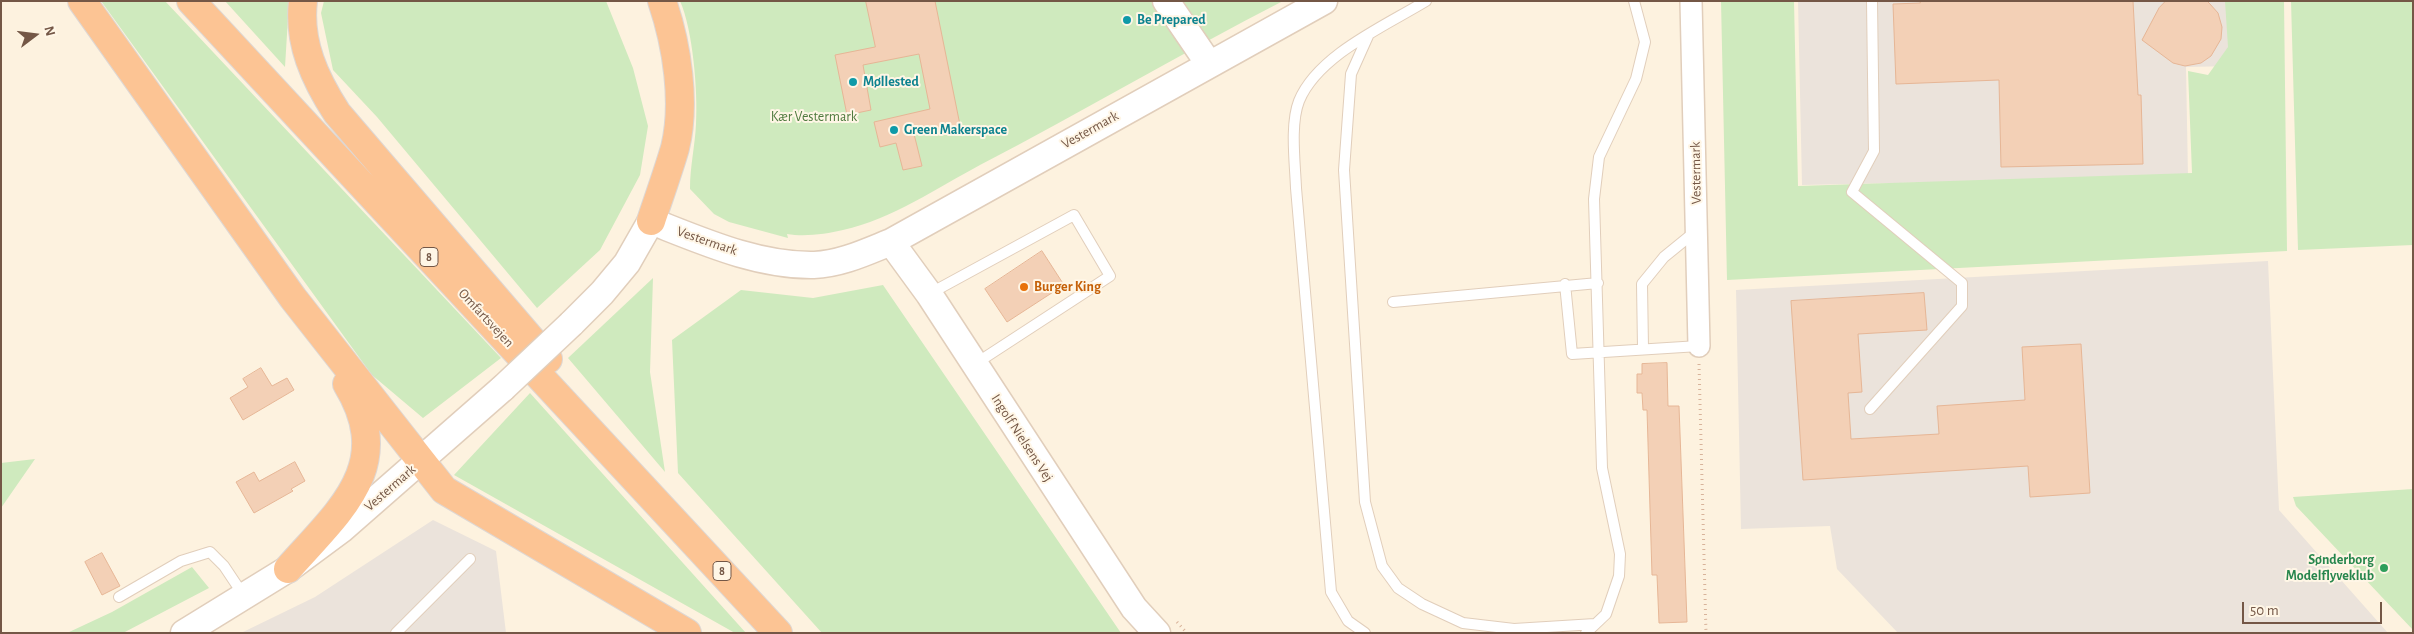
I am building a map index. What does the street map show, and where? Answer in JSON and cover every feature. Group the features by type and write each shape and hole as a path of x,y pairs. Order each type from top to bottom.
{"highway":[{"path":"82,1 293,298 420,462 444,490 687,633"},
{"path":"303,1 302,13 306,48 318,83 336,113 569,383 665,510"},
{"path":"651,221 675,146 680,97 676,48 662,1"},
{"name":"Omfartsvejen","path":"192,2 778,633"},
{"path":"288,569 353,494 366,455 364,423 354,396 293,298"}],"street":[{"path":"1166,1 1209,64"},
{"name":"Vestermark","path":"184,633 288,569 342,529 420,462 503,388 602,293 627,263 651,221 707,243 763,259 814,265 849,259 891,242 1324,1"},
{"name":"Vestermark","path":"1691,1 1699,346"},
{"name":"Ingolf Nielsens Vej","path":"891,242 929,294 1134,608 1157,633"}],"lane":[{"path":"1365,633 1348,621 1331,592 1296,188 1294,135 1299,102 1312,79 1333,57 1426,1"},
{"path":"1586,633 1606,614 1619,576 1620,554 1602,468 1598,283 1594,199 1599,157 1636,79 1645,42 1634,1"},
{"path":"1870,409 1962,306 1962,283 1852,192 1874,151 1872,1"},
{"path":"1368,36 1351,74 1344,170 1365,502 1382,566 1398,588 1422,604 1463,623 1514,629 1595,624"},
{"path":"929,294 1074,215 1110,276 974,364"},
{"path":"1643,348 1642,284 1664,257 1697,230"},
{"path":"1393,302 1566,284 1598,283"},
{"path":"1566,284 1572,354 1643,348 1699,346"},
{"path":"119,597 182,561 210,552 224,566 245,597"},
{"path":"396,633 470,559"}],"path":[{"path":"1699,346 1706,633"}],"shaded area":[{"path":"1798,1 2233,1 2235,66 2186,67 2188,177 1802,185"},
{"path":"2268,261 2279,510 2388,633 1898,633 1837,569 1830,526 1741,529 1736,290"},
{"path":"433,520 496,551 506,633 241,633 315,597"}],"green space":[{"path":"101,1 165,1 501,358 423,418 372,375"},
{"path":"225,1 289,1 285,67"},
{"path":"324,1 606,1 633,68 648,126 640,175 600,250 537,308 377,117 333,70 321,13"},
{"name":"Kær Vestermark","path":"680,1 1283,1 897,211 843,230 815,235 787,234 788,238 729,222 714,214 690,189 695,140 696,95 694,61 685,13"},
{"path":"1721,1 1794,1 1798,186 2192,173 2188,71 2208,75 2228,47 2225,1 2284,1 2287,251 1727,280"},
{"path":"2291,1 2413,1 2413,245 2298,250"},
{"path":"653,278 650,372 665,472 568,358"},
{"path":"883,285 1121,633 822,633 678,473 672,340 741,290 813,298"},
{"path":"530,393 746,633 735,633 454,475"},
{"path":"35,459 1,508 1,463"},
{"name":"Sønderborg Modelflyveklub","path":"2413,489 2413,630 2296,506 2293,497"},
{"path":"192,567 209,588 123,633 67,633 112,612"}],"building":[{"path":"866,1 935,1 960,125 914,134 922,166 903,170 896,143 880,147 874,122 930,109 919,54 863,65 871,110 847,115 835,55 875,47"},
{"path":"1920,1 2133,1 2138,95 2141,95 2143,164 2001,167 1999,80 1896,84 1893,4 1920,3"},
{"path":"2166,1 2207,1 2218,13 2222,27 2221,39 2211,56 2201,63 2185,66 2173,63 2142,40 2159,8"},
{"name":"Burger King","path":"1042,251 1064,285 1007,322 985,289"},
{"path":"1924,293 1927,330 1858,334 1862,392 1848,393 1851,439 1939,434 1937,406 2025,400 2022,347 2081,344 2090,493 2030,497 2028,466 1803,480 1791,301"},
{"path":"1667,363 1668,406 1679,406 1687,622 1659,623 1657,575 1652,575 1647,410 1643,410 1642,393 1637,393 1637,374 1642,374 1642,364"},
{"path":"261,368 272,386 287,378 294,390 243,420 230,398 248,387 243,379"},
{"path":"295,462 305,481 291,489 293,491 254,513 236,482 254,472 259,481"},
{"path":"102,553 120,586 102,595 85,562"}],"place":[{"name":"Be Prepared","path":"1127,20"},
{"name":"Møllested","path":"853,82"},
{"name":"Green Makerspace","path":"894,130"},
{"name":"Burger King","path":"1024,287"},
{"name":"Sønderborg Modelflyveklub","path":"2384,568"}]}
